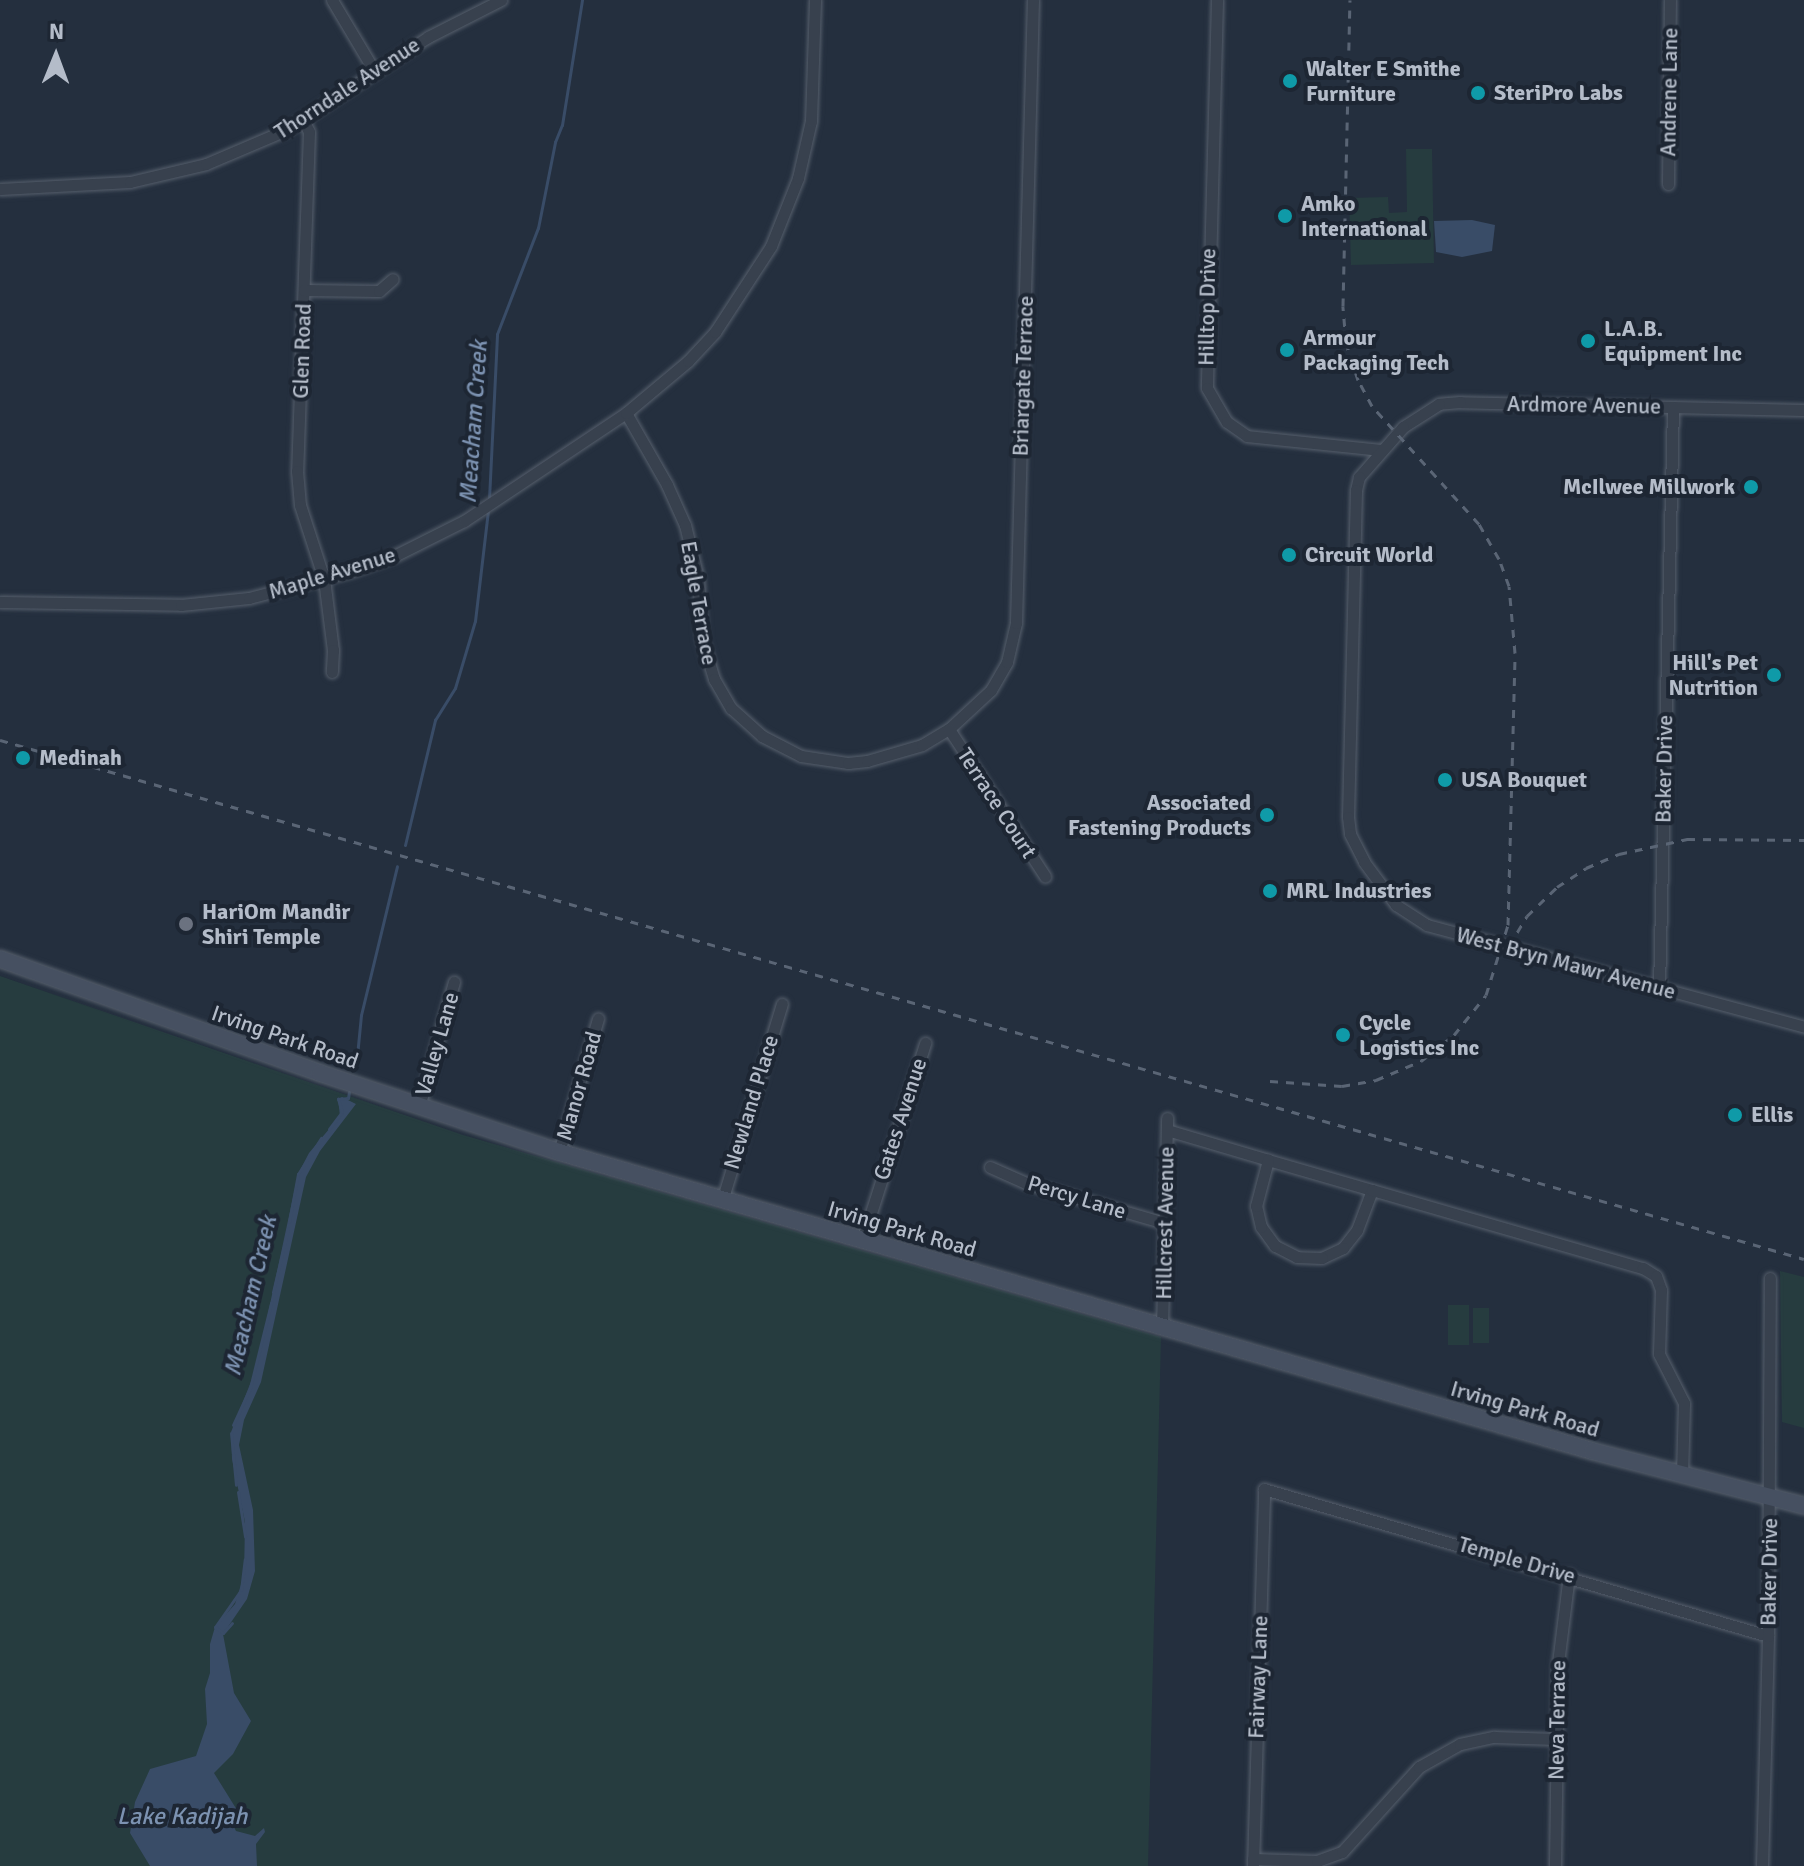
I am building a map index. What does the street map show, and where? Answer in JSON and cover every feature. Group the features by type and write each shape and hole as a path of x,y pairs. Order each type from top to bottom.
{"main road":[{"name":"Irving Park Road","path":"0,959 419,1107 559,1152 1162,1328 1804,1506"}],"street":[{"path":"332,0 375,72"},
{"name":"Thorndale Avenue","path":"0,189 84,187 167,175 245,149 303,120 450,24 501,0"},
{"name":"Maple Avenue","path":"0,602 181,605 249,598 324,579 396,555 485,507 626,413 688,361 715,332 771,246 798,178 811,121 815,0"},
{"name":"Briargate Terrace","path":"731,708 743,722 775,745 801,756 835,762 877,759 922,745 949,729 991,690 1007,662 1016,623 1033,0"},
{"name":"Hilltop Drive","path":"1217,0 1207,388 1227,422 1247,436 1380,450"},
{"name":"Andrene Lane","path":"1668,184 1670,0"},
{"name":"Glen Road","path":"303,120 309,132 297,471 300,505 324,579 333,650 332,672"},
{"path":"304,290 379,291 393,279"},
{"name":"Ardmore Avenue","path":"1380,450 1416,416 1439,404 1804,410"},
{"name":"Baker Drive","path":"1659,988 1673,407"},
{"name":"Eagle Terrace","path":"626,413 667,485 685,525 698,578 704,650 714,679 731,708"},
{"name":"West Bryn Mawr Avenue","path":"1380,450 1359,477 1356,490 1348,817 1358,851 1396,905 1427,925 1804,1027"},
{"name":"Terrace Court","path":"949,729 1045,876"},
{"name":"Valley Lane","path":"419,1107 454,982"},
{"name":"Newland Place","path":"722,1201 782,1004"},
{"name":"Manor Road","path":"559,1152 598,1019"},
{"name":"Gates Avenue","path":"862,1241 925,1043"},
{"name":"Hillcrest Avenue","path":"1162,1328 1167,1124 1268,1160"},
{"path":"1372,1190 1357,1230 1343,1248 1322,1258 1297,1257 1275,1246 1261,1227 1256,1206 1268,1160 1643,1268 1656,1276 1661,1290 1659,1354 1685,1409 1682,1474"},
{"name":"Percy Lane","path":"990,1167 1026,1183 1165,1223"},
{"name":"Baker Drive","path":"1762,1866 1770,1498 1770,1278"},
{"name":"Temple Drive","path":"1264,1489 1569,1575 1768,1636"},
{"name":"Fairway Lane","path":"1253,1862 1264,1489"},
{"name":"Neva Terrace","path":"1555,1866 1559,1643 1569,1575"},
{"path":"1253,1862 1317,1861 1342,1852 1419,1767 1460,1744 1494,1737 1556,1739"}],"green space":[{"path":"1406,149 1432,149 1434,263 1351,265 1349,198 1388,197 1389,213 1407,212"},
{"path":"0,976 463,1135 1161,1337 1148,1866 0,1866"},
{"path":"1780,1271 1804,1277 1804,1428 1782,1422"},
{"path":"1448,1305 1469,1305 1469,1345 1448,1345"},
{"path":"1473,1308 1489,1308 1489,1343 1473,1343"}],"water":[{"path":"1472,220 1495,225 1492,251 1462,257 1436,252 1434,221"},
{"name":"Lake Kadijah","path":"342,1097 356,1104 320,1151 306,1177 261,1382 244,1420 239,1445 253,1510 255,1571 247,1599 223,1634 234,1693 251,1721 233,1754 214,1773 237,1810 232,1823 236,1831 255,1836 264,1828 265,1832 256,1844 257,1866 150,1866 130,1833 135,1802 150,1769 196,1756 207,1724 205,1689 210,1673 210,1644 215,1627 235,1604 244,1575 245,1522 232,1459 231,1432 256,1369 298,1174 309,1153 340,1116 338,1099"}],"waterway":[{"name":"Meacham Creek","path":"489,499 497,334 538,228 555,142 562,125 582,0"},
{"name":"Meacham Creek","path":"405,845 435,720 455,688 475,621 488,511"},
{"name":"Meacham Creek","path":"356,1066 361,1015 397,866"},
{"name":"Meacham Creek","path":"329,1129 342,1112 338,1099 348,1098 349,1092"},
{"name":"Meacham Creek","path":"289,1222 298,1174 321,1138"},
{"name":"Meacham Creek","path":"273,1292 288,1229"},
{"name":"Meacham Creek","path":"233,1425 250,1388 271,1303"},
{"name":"Meacham Creek","path":"231,1433 236,1485"},
{"name":"Meacham Creek","path":"238,1492 245,1536"},
{"name":"Meacham Creek","path":"232,1623 223,1633 215,1627 241,1590 245,1559"}],"railway":[{"path":"1270,1081 1342,1086 1376,1080 1421,1061 1454,1035 1486,995 1508,925 1515,653 1509,586 1499,559 1479,524 1372,406 1358,380 1346,342 1343,306 1350,0"},
{"path":"0,740 1804,1259"},
{"path":"1509,946 1527,916 1557,887 1586,868 1619,854 1687,839 1804,840"}],"place":[{"name":"Walter E Smithe Furniture","path":"1290,81"},
{"name":"SteriPro Labs","path":"1478,93"},
{"name":"Amko International","path":"1285,216"},
{"name":"L.A.B. Equipment Inc","path":"1588,341"},
{"name":"Armour Packaging Tech","path":"1287,350"},
{"name":"McIlwee Millwork","path":"1751,487"},
{"name":"Circuit World","path":"1289,555"},
{"name":"Hill's Pet Nutrition","path":"1774,675"},
{"name":"Medinah","path":"23,758"},
{"name":"USA Bouquet","path":"1445,780"},
{"name":"Associated Fastening Products","path":"1267,815"},
{"name":"MRL Industries","path":"1270,891"},
{"name":"HariOm Mandir Shiri Temple","path":"186,924"},
{"name":"Cycle Logistics Inc","path":"1343,1035"},
{"name":"Ellis","path":"1735,1115"}]}
